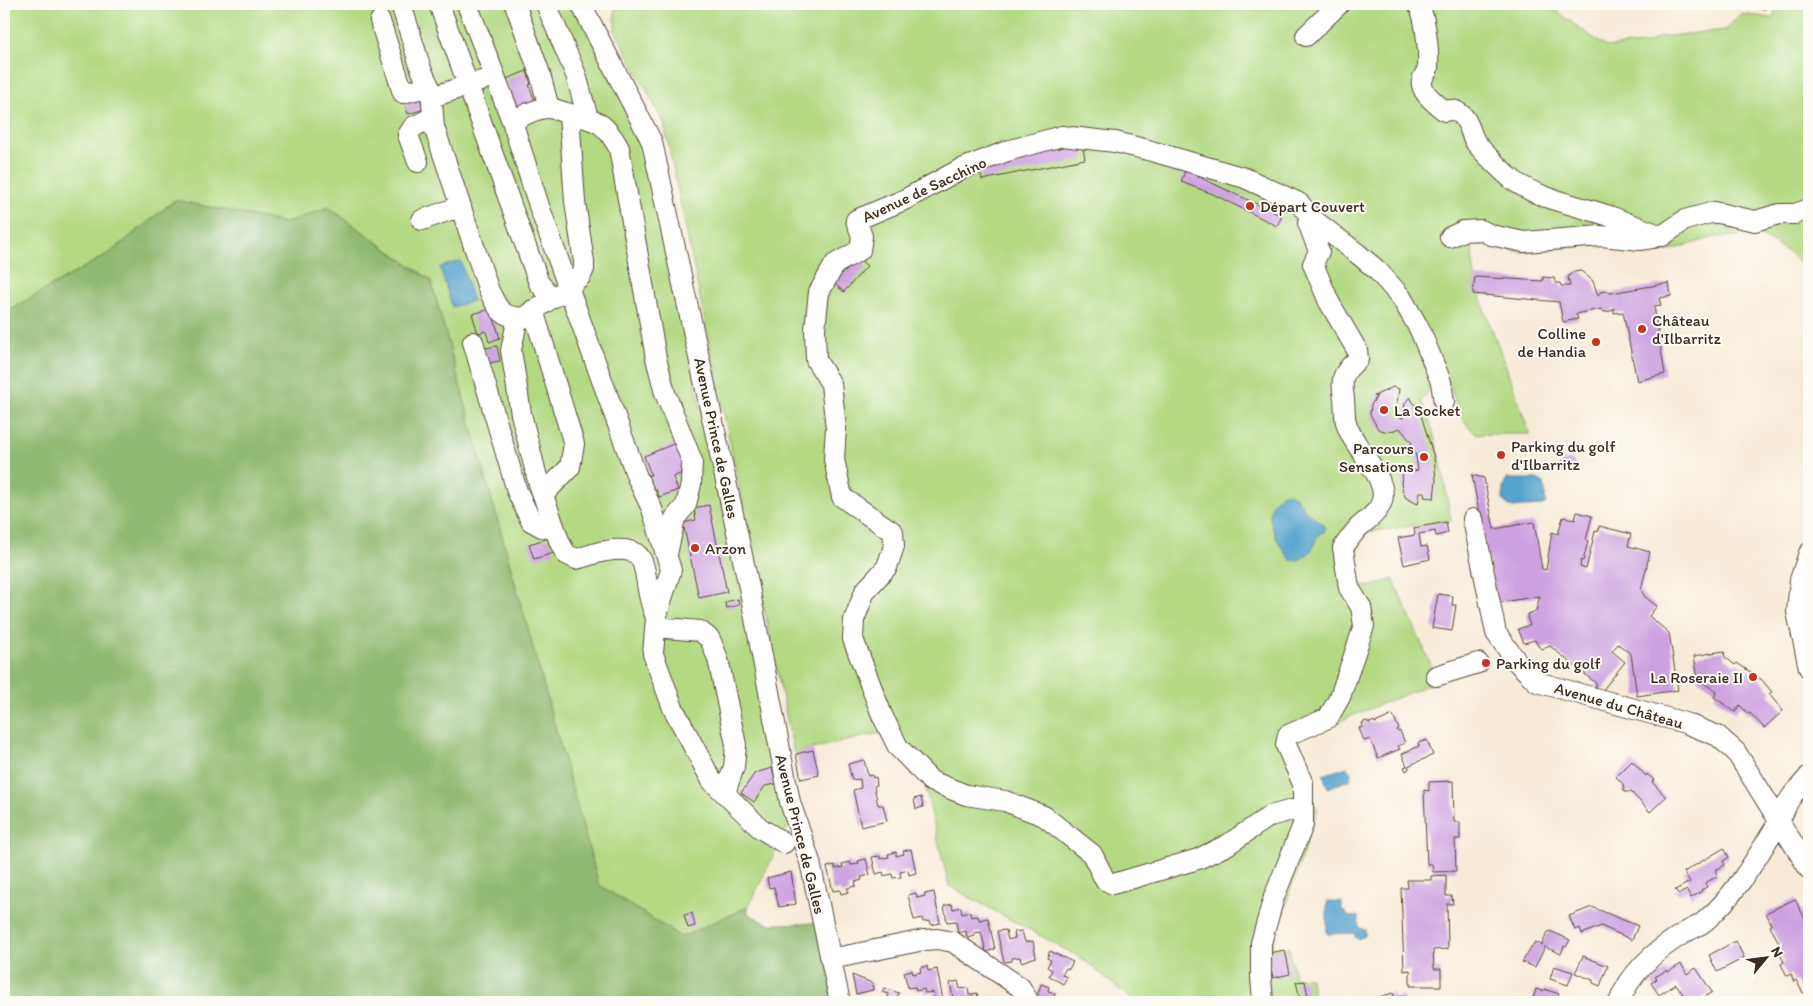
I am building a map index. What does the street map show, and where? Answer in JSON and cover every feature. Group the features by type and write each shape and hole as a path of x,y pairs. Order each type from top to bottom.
{"street":[{"path":"400,4 421,69 431,93 434,127 489,291 498,308 506,316 527,314"},
{"path":"439,4 538,284 561,293"},
{"path":"467,4 512,121 540,208 561,293 650,506 667,555 671,570 656,622 653,654 673,708 712,780 760,828 810,862"},
{"path":"515,4 540,74 549,108"},
{"path":"546,4 576,75 588,118"},
{"name":"Avenue Prince de Galles","path":"581,4 652,142 747,577 790,802 810,862 840,1002"},
{"path":"1306,36 1339,4"},
{"path":"1417,4 1424,19 1426,31 1428,70 1422,78 1422,86 1431,100 1445,111 1453,110 1461,114 1475,142 1514,180 1535,192 1612,217 1635,228 1662,236"},
{"path":"380,21 403,93 422,88 431,93 495,78"},
{"path":"512,121 532,112 549,108 588,118 602,124 612,135 619,148 656,358 665,393 692,461 691,484 686,504 675,518 667,555"},
{"path":"569,114 575,202 584,270 580,277 561,293 517,322 511,350 521,414 542,495 566,554 576,559 603,551 632,550 642,561 656,622"},
{"path":"418,162 408,135 413,126 433,117"},
{"name":"Avenue de Sacchino","path":"1303,807 1270,816 1227,845 1198,859 1113,884 1105,880 1092,854 1044,816 1004,801 966,796 931,781 898,747 882,715 853,639 854,620 865,591 887,567 894,546 893,532 842,497 834,459 836,428 831,384 816,360 815,329 819,292 834,264 860,250 862,236 856,220 904,200 959,170 1007,151 1062,136 1115,142 1245,178 1300,203 1311,216 1371,265 1401,297 1420,330 1441,382 1444,402"},
{"path":"422,220 461,206"},
{"path":"1450,237 1463,231 1480,230 1524,242 1601,236 1641,240 1662,236 1685,220 1714,212 1755,221 1779,214 1795,214 1809,209"},
{"path":"1263,1002 1261,943 1274,897 1303,825 1303,784 1286,745 1288,735 1328,718 1340,697 1364,626 1361,606 1349,588 1343,548 1358,528 1375,514 1382,500 1381,487 1372,465 1362,454 1346,423 1341,383 1348,368 1358,359 1357,350 1329,302 1313,264 1318,251 1308,223 1311,216"},
{"path":"527,314 574,444 570,467 542,495"},
{"path":"473,342 517,491 530,521 542,527 555,528"},
{"path":"650,506 675,518"},
{"name":"Avenue du Château","path":"1473,519 1496,633 1518,663 1537,682 1685,724 1718,736 1736,752 1809,869"},
{"path":"1809,553 1800,580 1797,612 1809,668"},
{"path":"656,622 700,631 710,639 718,659 736,745 734,767 724,793"},
{"path":"1436,676 1478,663"},
{"path":"1618,1002 1641,966 1664,946 1704,923 1729,896 1779,821 1791,798 1809,776"},
{"path":"831,959 924,940 937,939 954,942 1020,987 1028,1002"}],"green space":[{"path":"4,4 96,6 120,4 573,4 643,141 791,820 748,907 681,937 599,885 431,280 328,207 286,223 175,200 111,252 15,307 4,310"},
{"path":"615,4 1550,4 1563,16 1606,47 1646,44 1659,37 1726,30 1740,14 1773,18 1778,4 1809,10 1809,270 1787,251 1760,235 1715,237 1664,252 1595,244 1522,252 1472,243 1475,275 1482,304 1530,434 1478,434 1466,424 1462,417 1448,380 1434,384 1421,401 1437,444 1451,521 1367,532 1347,553 1357,584 1369,587 1393,579 1438,681 1290,741 1317,810 1271,949 1289,948 1295,978 1310,978 1315,1002 1153,1002 1130,998 1083,959 949,886 924,782 880,733 794,753 664,123 615,30"},
{"path":"175,200 286,223 328,207 431,281 599,885 681,937 748,907 748,914 769,924 818,923 835,1002 4,1002 4,310 15,307 111,252"}],"water":[{"path":"461,261 473,301 452,307 440,267"},
{"path":"1507,479 1537,479 1544,483 1546,503 1540,506 1512,508 1503,501 1503,487"},
{"path":"1283,493 1289,493 1296,497 1307,512 1323,524 1325,528 1306,556 1296,561 1291,560 1285,553 1275,535 1270,516 1275,500"},
{"path":"1347,767 1352,772 1351,779 1328,788 1323,775"},
{"path":"1327,902 1342,902 1342,909 1349,917 1358,916 1359,928 1365,930 1365,936 1358,939 1355,937 1355,933 1327,934"}],"building":[{"path":"1746,4 1766,4 1765,9 1746,7"},
{"path":"527,71 531,84 529,85 536,104 517,111 506,79"},
{"path":"424,92 428,108 408,114 403,97"},
{"path":"1082,143 1085,159 982,180 979,165"},
{"name":"Départ Couvert","path":"1187,166 1199,171 1197,176 1282,216 1277,226 1213,194 1181,182"},
{"path":"858,258 867,266 844,292 830,280 841,269 845,272"},
{"path":"1581,271 1593,281 1598,296 1600,292 1607,291 1611,293 1669,283 1671,296 1659,298 1661,305 1654,306 1665,374 1637,381 1623,312 1614,313 1614,308 1611,311 1604,312 1601,309 1576,314 1578,319 1563,322 1559,302 1473,294 1475,277 1543,281 1543,277 1554,278 1555,283 1560,283 1561,286 1570,286 1568,277 1573,272"},
{"path":"491,309 500,338 489,342 486,331 478,333 472,314"},
{"path":"497,346 500,361 488,363 485,348"},
{"path":"1393,387 1399,389 1395,415 1403,418 1405,403 1410,397 1421,415 1434,457 1436,480 1434,498 1424,497 1425,492 1420,492 1418,504 1406,498 1401,483 1402,476 1406,470 1409,472 1418,470 1411,442 1400,428 1388,432 1378,429 1370,414 1371,405 1377,396 1374,396"},
{"path":"676,443 684,465 680,467 682,473 673,477 678,490 659,497 656,489 653,490 647,487 648,475 651,475 644,456"},
{"path":"1573,460 1576,467 1564,470 1562,461"},
{"path":"1472,475 1484,478 1494,529 1534,522 1542,569 1546,570 1552,532 1558,534 1563,517 1575,520 1577,512 1592,516 1586,540 1588,541 1580,567 1586,569 1595,531 1598,532 1599,526 1631,534 1628,546 1650,552 1641,590 1645,597 1657,606 1649,616 1669,633 1678,690 1637,696 1631,654 1618,644 1612,651 1625,662 1602,691 1595,686 1597,684 1550,646 1542,649 1535,640 1524,643 1518,629 1530,625 1527,617 1528,614 1536,611 1540,596 1496,603"},
{"path":"709,505 727,592 699,598 683,523 696,520 694,508"},
{"path":"1446,522 1448,533 1436,536 1435,531 1419,534 1421,547 1427,546 1430,559 1404,565 1398,538 1415,535 1414,528"},
{"path":"549,538 554,553 534,559 529,544"},
{"path":"1438,594 1453,596 1452,605 1456,605 1452,631 1432,628"},
{"path":"738,599 739,605 726,608 725,602"},
{"path":"1724,651 1725,657 1735,665 1737,663 1762,680 1772,692 1769,694 1783,711 1764,728 1740,705 1735,712 1714,697 1717,692 1698,679 1694,656"},
{"path":"1393,715 1399,729 1397,730 1398,732 1400,731 1405,743 1398,746 1400,749 1378,758 1370,739 1364,741 1359,728 1363,727 1362,723 1366,721 1370,723 1374,721 1375,723"},
{"path":"1427,740 1433,755 1408,766 1409,769 1406,771 1404,767 1407,766 1402,754 1419,746 1418,743"},
{"path":"813,750 819,775 801,779 796,754"},
{"path":"864,760 868,776 876,777 877,785 874,786 878,805 883,805 887,821 861,827 853,790 861,788 860,779 852,780 848,764"},
{"path":"1632,761 1646,776 1647,774 1654,780 1652,782 1666,797 1650,812 1631,792 1624,792 1623,784 1616,777"},
{"path":"772,768 776,784 765,786 754,802 741,793 755,773"},
{"path":"1453,781 1454,822 1460,822 1460,839 1455,839 1456,871 1433,872 1432,864 1427,864 1424,790 1429,791 1429,782"},
{"path":"921,797 923,807 916,809 914,799"},
{"path":"1724,848 1729,857 1723,861 1725,865 1715,870 1718,876 1705,883 1707,887 1691,898 1687,890 1679,894 1675,890 1690,882 1684,872"},
{"path":"911,849 916,873 909,875 908,870 900,872 901,877 893,878 892,874 884,876 883,872 876,874 872,857 880,856 880,859 889,857 888,854 896,852 896,856 904,854 903,851"},
{"path":"866,859 870,875 861,877 862,880 855,882 856,886 847,888 849,892 841,894 840,890 833,891 827,867 835,865 835,869 843,867 842,864 850,862 851,865 859,864 858,861"},
{"path":"791,872 796,904 779,907 774,887 769,888 767,878"},
{"path":"1446,875 1446,896 1452,896 1453,904 1447,904 1448,949 1433,950 1434,969 1441,969 1441,986 1410,986 1410,970 1404,971 1401,888 1408,888 1407,880 1431,880 1431,876"},
{"path":"934,892 940,923 931,925 930,921 923,922 922,918 914,920 908,895 916,893 917,898"},
{"path":"1795,899 1809,927 1809,990 1803,993 1796,980 1794,982 1791,974 1787,976 1781,964 1784,962 1776,947 1780,945 1770,926 1772,925 1766,913"},
{"path":"952,904 953,909 961,907 962,914 970,912 971,917 978,916 979,920 988,918 995,949 986,952 981,932 974,933 975,936 967,938 966,931 958,933 956,921 947,922 944,906"},
{"path":"1592,907 1638,926 1632,940 1601,926 1582,934 1580,928 1575,930 1569,916"},
{"path":"692,913 695,926 688,928 684,915"},
{"path":"1006,930 1008,940 1015,938 1014,932 1022,931 1025,942 1033,941 1036,957 1021,962 1020,957 1012,958 1012,961 1004,962 997,931"},
{"path":"1550,931 1570,940 1566,947 1564,946 1561,954 1545,947 1535,967 1522,962 1535,942 1542,945 1547,933"},
{"path":"1736,941 1744,958 1717,972 1709,955"},
{"path":"1285,950 1290,974 1273,978 1268,953"},
{"path":"1050,951 1073,962 1062,975 1067,977 1063,984 1049,976 1052,970 1047,967 1051,960 1047,958"},
{"path":"1583,956 1608,966 1600,986 1593,983 1593,980 1575,973"},
{"path":"1681,964 1687,974 1696,968 1712,992 1697,1002 1682,1002 1678,997 1683,994 1676,984 1659,995 1651,983 1657,979 1655,977"},
{"path":"927,966 928,971 937,969 943,1000 935,1002 933,992 925,993 924,989 916,991 915,987 908,988 904,972 912,970 913,974 921,972 920,968"},
{"path":"1554,966 1573,972 1568,985 1550,979"},
{"path":"852,975 872,983 873,990 856,994"},
{"path":"958,981 960,989 968,988 969,995 977,993 979,1000 987,999 988,1002 954,1002 950,983"},
{"path":"1305,981 1309,1002 1301,1002 1296,982"},
{"path":"1041,984 1049,987 1048,991 1055,993 1054,997 1061,999 1060,1002 1036,1000"},
{"path":"884,988 899,993 896,1000 882,992"},
{"path":"1536,989 1543,991 1544,989 1559,994 1556,1002 1532,1002"},
{"path":"1393,993 1395,998 1403,996 1404,1002 1362,1002"}],"place":[{"name":"Départ Couvert","path":"1250,206"},
{"name":"Château d'Ilbarritz","path":"1642,329"},
{"name":"Colline de Handia","path":"1596,342"},
{"name":"La Socket","path":"1384,410"},
{"name":"Parking du golf d'Ilbarritz","path":"1501,455"},
{"name":"Parcours Sensations","path":"1424,457"},
{"name":"Arzon","path":"695,548"},
{"name":"Parking du golf","path":"1486,663"},
{"name":"La Roseraie II","path":"1753,677"}]}
